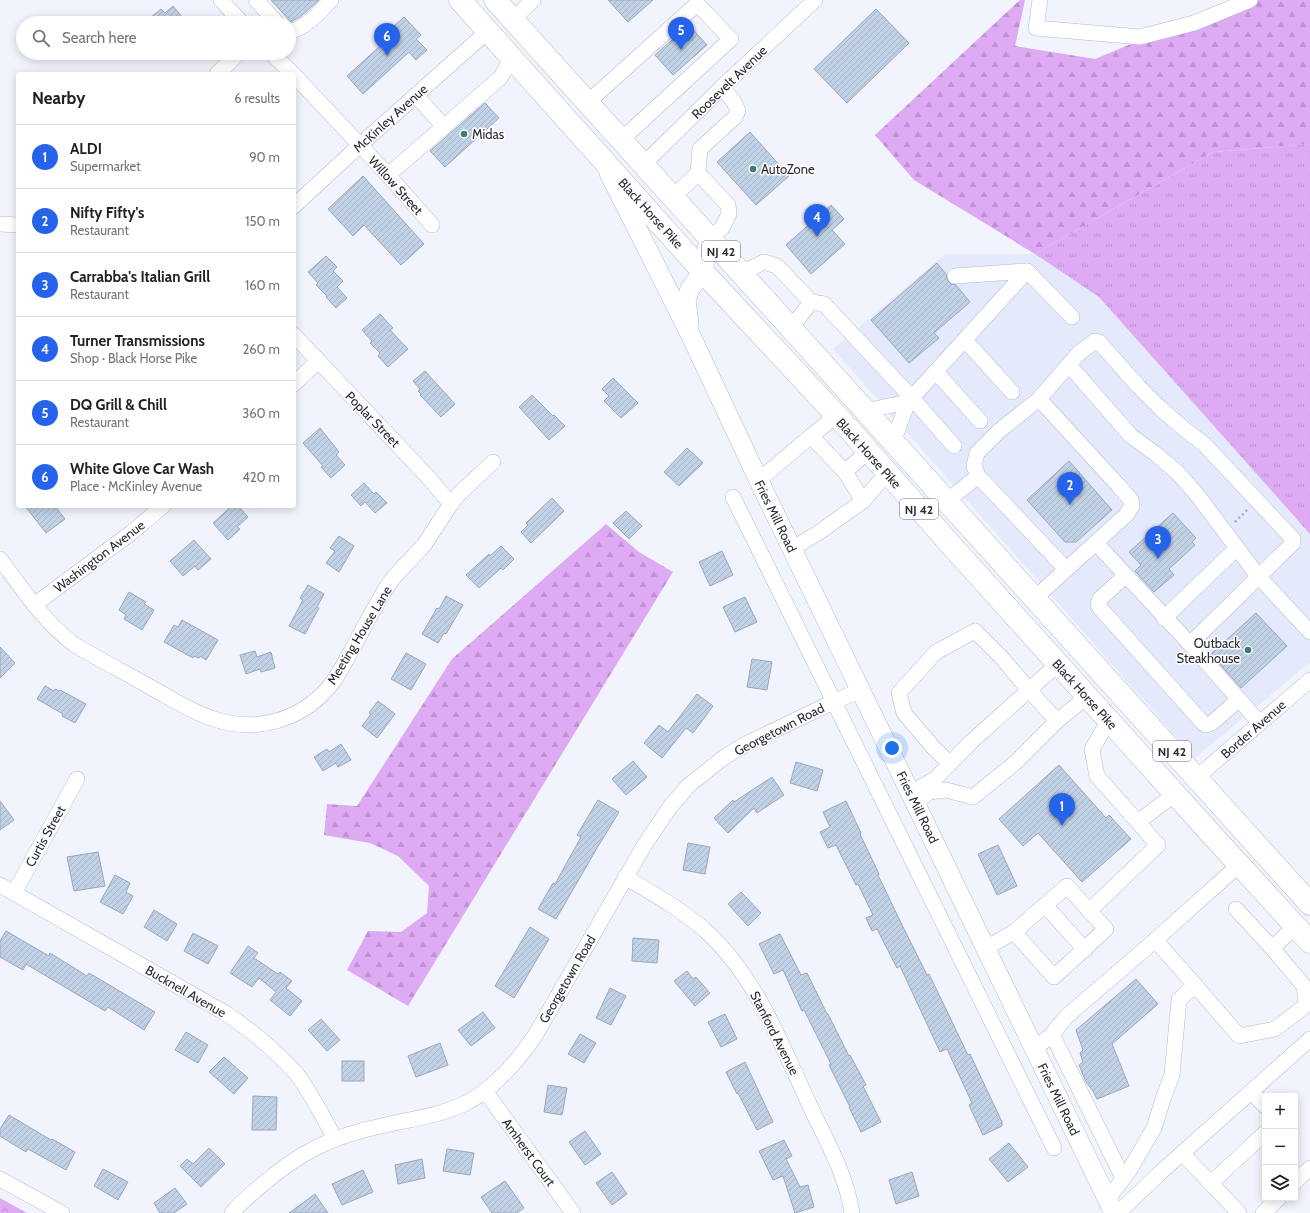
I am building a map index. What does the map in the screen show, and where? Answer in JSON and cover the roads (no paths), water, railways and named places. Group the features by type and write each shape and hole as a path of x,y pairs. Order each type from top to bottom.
{"highway":[{"name":"Black Horse Pike","path":"460,0 703,272 868,451 1175,794 1303,934"},
{"name":"Black Horse Pike","path":"495,0 1310,904"},
{"path":"951,545 966,550 982,563 1011,593 1028,600 1035,598"},
{"path":"1109,720 1120,713 1126,712 1173,752"}],"main road":[{"name":"Fries Mill Road","path":"602,158 691,336 759,480 1113,1209"},
{"name":"Fries Mill Road","path":"691,336 686,312 686,300 690,289 703,272 709,238"}],"street":[{"path":"221,0 236,16"},
{"path":"256,0 271,16"},
{"path":"296,30 309,22 331,0"},
{"path":"513,19 533,0"},
{"name":"Roosevelt Avenue","path":"644,165 722,87 815,0"},
{"path":"1040,0 1036,28 1140,37 1194,23 1250,0"},
{"path":"588,102 697,4 731,39 621,140"},
{"name":"McKinley Avenue","path":"296,204 488,31"},
{"path":"388,175 500,78 512,58"},
{"path":"219,72 232,60"},
{"name":"Willow Street","path":"278,60 290,72"},
{"name":"Willow Street","path":"296,78 388,175 432,225"},
{"path":"673,197 698,172 700,150 735,117 738,111 734,102 722,87"},
{"path":"416,95 444,126"},
{"path":"698,172 728,205 730,214 722,228 709,238"},
{"path":"0,224 16,225"},
{"path":"741,273 764,262 777,266 811,302 824,304 910,400 954,446"},
{"path":"893,442 910,400 1027,271"},
{"path":"955,276 1027,271 1072,317"},
{"path":"791,328 811,302"},
{"name":"Poplar Street","path":"296,337 426,474 451,504"},
{"path":"965,340 1012,392"},
{"path":"1066,569 978,476 974,466 977,453 999,431 1039,399 1078,354 1095,342 1099,342 1139,387 1166,413 1204,444 1293,539 1292,543 1190,644"},
{"path":"296,382 318,361"},
{"path":"1069,365 1131,436 1178,474 1198,496 1258,576 1310,632"},
{"path":"936,372 980,421"},
{"path":"1035,598 1126,515 1132,506 1131,500 1118,485 1039,399"},
{"path":"866,411 910,400"},
{"path":"759,480 836,416"},
{"path":"811,436 845,472 863,501"},
{"path":"845,472 868,451"},
{"name":"Meeting House Lane","path":"0,559 34,605 53,627 75,645 204,716 240,725 258,725 275,722 300,711 312,703 329,687 340,672 386,588 394,577 424,545 451,504 470,483 493,462"},
{"path":"792,548 821,531 863,501 887,473"},
{"path":"948,501 978,476"},
{"name":"Fries Mill Road","path":"733,498 1054,1148"},
{"name":"Washington Avenue","path":"34,605 131,533 161,508"},
{"path":"1096,543 1164,618 1190,644 1238,700 1260,723"},
{"path":"1164,618 1237,548"},
{"path":"1125,576 1100,599 1098,604 1100,608 1203,723 1206,725 1212,723 1238,700"},
{"path":"950,764 933,747 904,713 898,693 936,652 975,631 1001,657 1057,721"},
{"path":"913,798 935,779 971,742 1058,664"},
{"name":"Border Avenue","path":"1196,778 1310,680"},
{"name":"Georgetown Road","path":"232,1213 253,1192 293,1160 315,1148 335,1139 374,1127 438,1114 469,1101 485,1091 501,1078 525,1050 536,1034 625,877 661,819 680,795 698,777 742,746 861,690"},
{"path":"913,798 929,792 946,790 973,797 1015,762 1057,721 1088,696"},
{"path":"1089,911 1158,845 1097,776 1092,749 1109,720"},
{"name":"Curtis Street","path":"14,893 77,779"},
{"path":"1138,822 1175,794"},
{"path":"1035,1049 1052,1034 1066,1017 1239,865"},
{"name":"Stanford Avenue","path":"625,877 679,911 707,933 732,959 755,992 768,1014 817,1121 837,1160 843,1176 852,1213"},
{"name":"Bucknell Avenue","path":"0,886 227,1014 252,1031 294,1072 315,1103 335,1139"},
{"path":"986,948 1014,932 1067,886 1106,929 1054,977 1014,932"},
{"path":"1045,905 1085,950"},
{"path":"1155,940 1239,1036 1275,1029 1304,1007 1306,999 1304,986 1236,909"},
{"path":"1272,948 1303,934"},
{"path":"1113,1209 1123,1178 1154,1128 1172,1075 1179,1000 1194,985"},
{"path":"1052,1034 1123,1178"},
{"path":"1113,1209 1182,1153 1310,1039"},
{"name":"Amherst Court","path":"485,1091 573,1213"},
{"path":"1251,1092 1262,1103"},
{"path":"1211,1183 1262,1137"},
{"path":"1182,1153 1239,1213"},
{"path":"1298,1179 1310,1168"},
{"path":"0,1179 62,1213"},
{"path":"1263,1213 1276,1201"}],"place":[{"name":"DQ Grill & Chill","path":"681,50"},
{"name":"White Glove Car Wash","path":"387,56"},
{"name":"Midas","path":"464,134"},
{"name":"AutoZone","path":"753,169"},
{"name":"Turner Transmissions","path":"817,237"},
{"name":"Nifty Fifty's","path":"1070,505"},
{"name":"Carrabba's Italian Grill","path":"1158,559"},
{"name":"Outback Steakhouse","path":"1248,650"},
{"name":"ALDI","path":"1062,826"}]}
